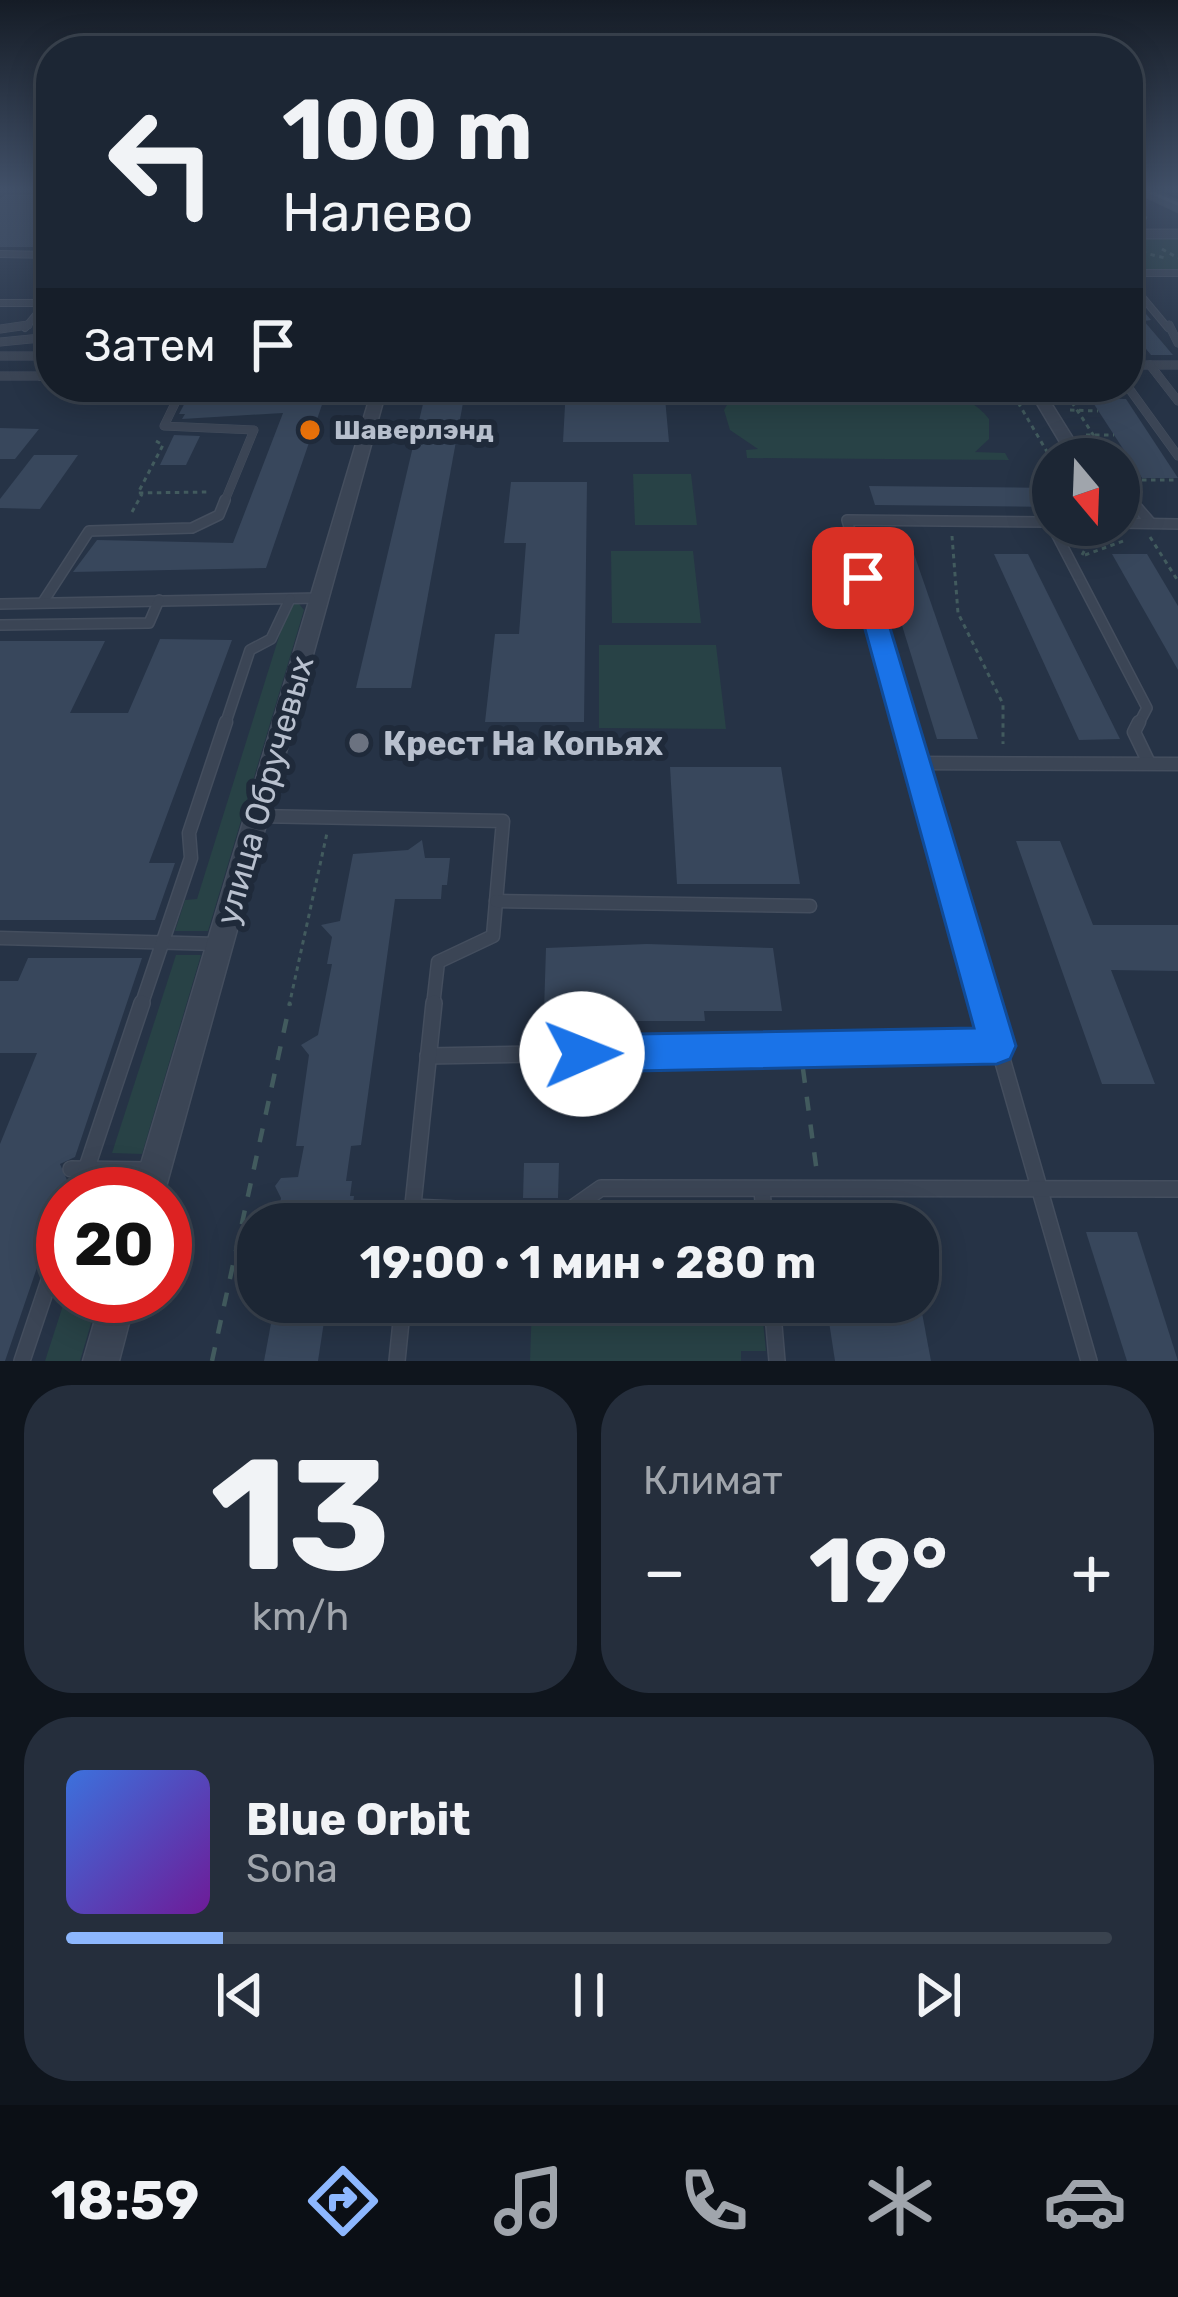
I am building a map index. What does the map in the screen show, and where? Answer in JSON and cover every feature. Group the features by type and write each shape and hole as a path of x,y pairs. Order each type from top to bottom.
{"street":[{"name":"улица Обручевых","path":"156,1167 376,402"},
{"path":"1044,402 1065,438"},
{"path":"101,1361 112,1323"}],"lane":[{"path":"0,254 36,255"},
{"path":"1143,275 1178,273"},
{"path":"1143,293 1169,322 1168,332 1178,344"},
{"path":"0,314 4,303 36,302"},
{"path":"0,329 24,329 36,316"},
{"path":"0,342 36,338"},
{"path":"0,356 36,356"},
{"path":"1143,365 1178,365"},
{"path":"1150,365 1178,401"},
{"path":"0,376 36,376"},
{"path":"156,441 176,402"},
{"path":"1139,402 1178,456"},
{"path":"43,602 82,536 100,528 204,525 220,514 254,430 243,425 164,426"},
{"path":"1140,510 1151,524"},
{"path":"1032,522 847,520 1089,1361"},
{"path":"1140,524 1178,524"},
{"path":"1063,546 1147,708 1134,733 1149,764"},
{"path":"0,604 319,598"},
{"path":"80,1167 191,858 189,832 250,650 271,639 290,599"},
{"path":"0,625 148,623 159,601"},
{"path":"915,764 1178,764"},
{"path":"256,816 502,821 493,936 438,962 413,1203"},
{"path":"496,901 811,906"},
{"path":"0,938 149,938 162,944 220,944"},
{"path":"428,1056 997,1046"},
{"path":"580,1203 601,1188 1178,1189"},
{"path":"762,1190 763,1203"},
{"path":"22,1361 36,1319"},
{"path":"397,1361 401,1323"},
{"path":"774,1323 777,1361"}],"path":[{"path":"1143,253 1178,262"},
{"path":"1018,402 1039,438"},
{"path":"1072,402 1095,438"},
{"path":"1048,409 1098,411"},
{"path":"1063,434 1114,435"},
{"path":"156,441 164,445 138,493 229,492"},
{"path":"1140,482 1178,480"},
{"path":"124,528 142,493"},
{"path":"947,521 958,613 1003,704 1003,764"},
{"path":"1151,524 1147,532 1178,581"},
{"path":"1074,569 1087,546"},
{"path":"1082,556 1111,546"},
{"path":"212,1361 331,814"},
{"path":"801,1050 819,1190"}],"green space":[{"path":"1143,252 1178,252 1178,270 1143,270"},
{"path":"729,402 969,402 989,419 989,439 975,452 1005,453 1009,460 747,458 746,450 758,449 730,430 724,410"},
{"path":"633,474 691,474 697,525 635,525"},
{"path":"611,551 693,551 701,623 612,623"},
{"path":"296,600 304,610 208,931 175,931 185,900 197,899 287,611"},
{"path":"599,645 716,645 726,729 599,728"},
{"path":"176,955 201,955 142,1154 112,1153"},
{"path":"57,1323 91,1323 80,1361 45,1361"},
{"path":"531,1323 763,1323 766,1351 741,1351 741,1361 530,1361"}],"building":[{"path":"1143,310 1151,320 1144,321 1173,355 1151,355 1143,345"},
{"path":"185,402 323,402 266,568 73,572 97,540 233,543 283,413 182,419 185,414 179,414"},
{"path":"423,402 463,402 411,688 356,688"},
{"path":"565,402 665,402 669,442 563,442"},
{"path":"1093,402 1128,402 1178,478 1142,478 1140,438 1116,438"},
{"path":"0,428 39,429 15,459 0,459"},
{"path":"174,435 200,436 186,465 160,465"},
{"path":"34,455 78,455 40,509 0,508 0,499"},
{"path":"511,482 587,482 584,722 485,722 495,634 519,634 526,543 504,543"},
{"path":"869,486 1032,488 1032,507 875,505"},
{"path":"880,554 914,554 978,739 937,739"},
{"path":"994,554 1028,554 1120,739 1079,740"},
{"path":"1112,554 1147,554 1178,606 1178,670"},
{"path":"160,639 232,640 149,863 175,863 155,920 0,920 0,641 105,641 70,713 128,713"},
{"path":"670,767 781,767 800,884 677,884"},
{"path":"422,840 425,858 450,858 447,885 442,885 441,899 395,899 361,1145 351,1146 346,1181 352,1181 353,1203 280,1203 275,1186 281,1178 298,1177 304,1146 296,1146 309,1055 301,1045 318,1035 332,964 327,964 332,937 321,925 340,921 353,854 408,850"},
{"path":"1016,841 1060,841 1093,925 1178,925 1178,971 1111,970 1155,1084 1102,1084"},
{"path":"647,944 773,948 782,1011 704,1011 705,1021 624,1021 624,1011 544,1011 546,948"},
{"path":"28,958 142,958 75,1157 61,1167 36,1167 36,1270 5,1361 0,1361 0,1144 37,1053 0,1053 0,981 18,981"},
{"path":"524,1163 559,1163 558,1198 523,1198"},
{"path":"1086,1232 1137,1232 1178,1361 1127,1361"},
{"path":"271,1323 324,1323 318,1361 264,1361"},
{"path":"829,1323 924,1323 931,1361 835,1361"}],"place":[{"name":"Шаверлэнд","path":"310,430"},
{"name":"Крест На Копьях","path":"359,743"}],"route":[{"path":"582,1054 997,1046 863,578"}]}
